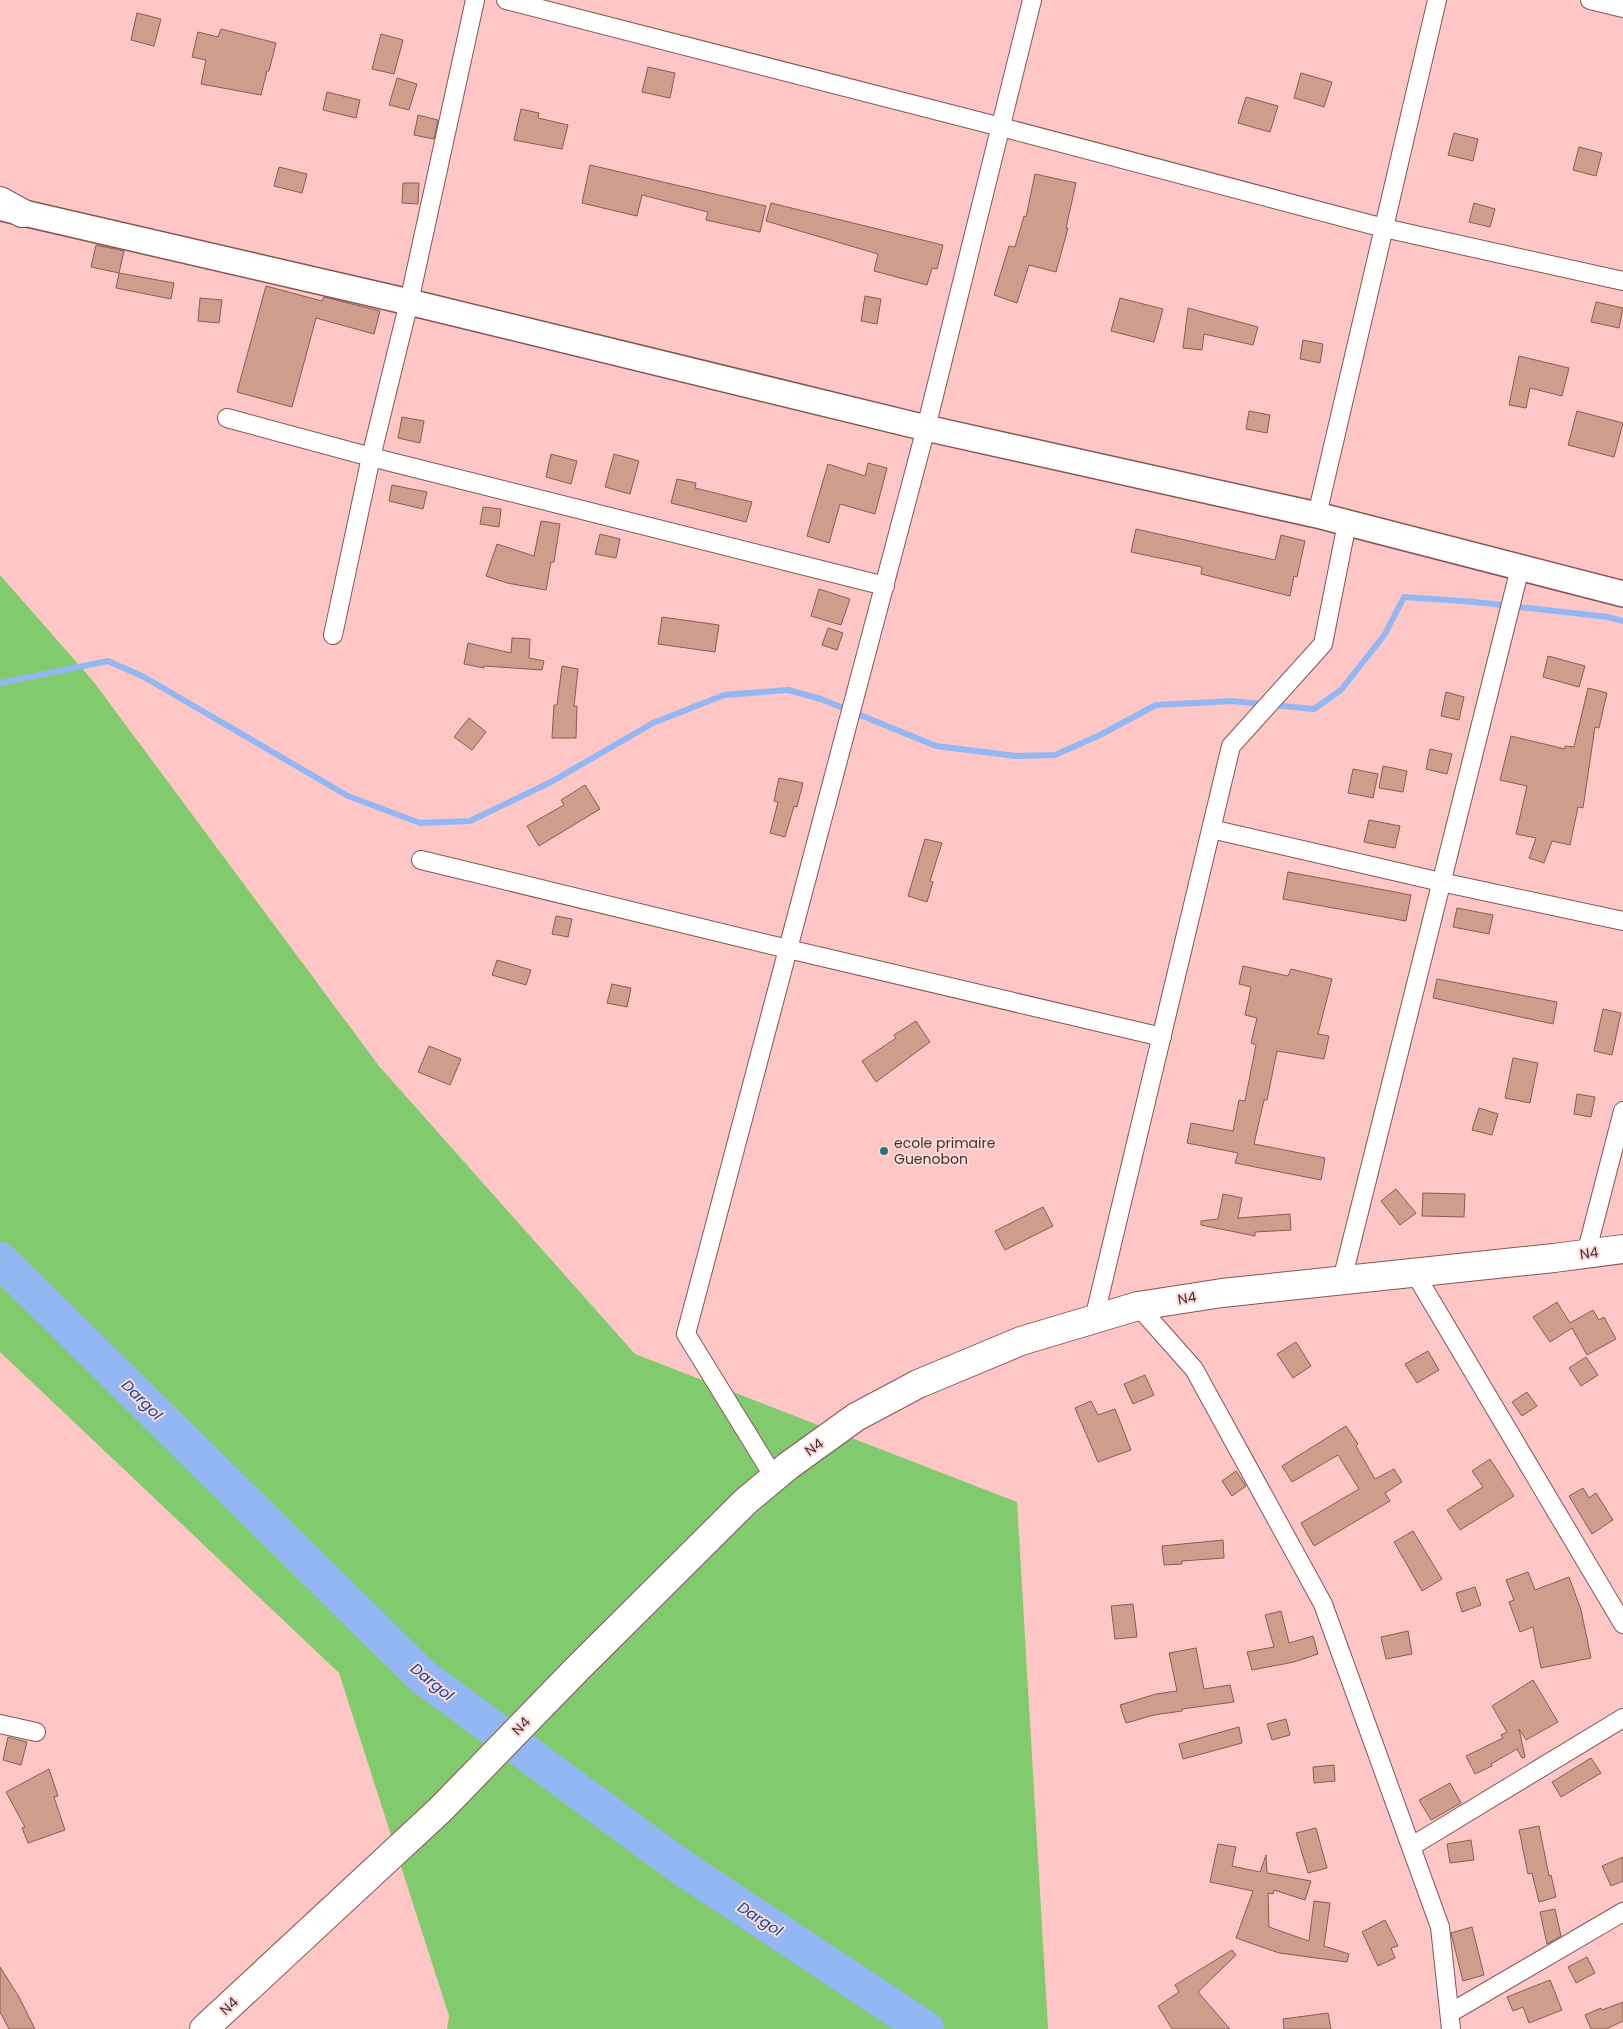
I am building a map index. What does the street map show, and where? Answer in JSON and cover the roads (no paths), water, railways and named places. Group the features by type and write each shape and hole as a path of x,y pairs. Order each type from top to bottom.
{"main road":[{"path":"7,207 409,302 926,428 1318,515 1623,594"},
{"name":"N4","path":"204,2029 440,1809 746,1501 774,1477 856,1417 918,1384 1021,1341 1138,1306 1222,1293 1623,1249"}],"street":[{"path":"333,636 475,0"},
{"path":"506,0 1384,228 1623,282"},
{"path":"774,1477 686,1334 926,428 1032,0"},
{"path":"1318,515 1437,0"},
{"path":"1590,0 1623,8"},
{"path":"227,418 372,457 885,586"},
{"path":"1094,1319 1231,746 1323,644 1347,523"},
{"path":"1342,1280 1520,568"},
{"path":"1211,829 1441,882 1623,921"},
{"path":"421,860 1162,1037"},
{"path":"1586,1254 1623,1112"},
{"path":"1414,1272 1623,1624"},
{"path":"1138,1306 1194,1369 1323,1604 1440,1927 1451,2021 1623,1912"},
{"path":"1412,1846 1623,1718"},
{"path":"0,1724 36,1732"}],"waterway":[{"path":"0,683 108,661 144,677 348,796 420,823 470,821 551,782 653,723 724,695 788,690 821,699 936,746 1016,756 1055,755 1100,735 1156,705 1232,701 1314,709 1341,690 1385,634 1404,597 1475,602 1608,617 1623,621"},
{"name":"Dargol","path":"0,1260 422,1676 681,1867 926,2029"}],"place":[{"name":"ecole primaire Guenobon","path":"884,1151"}]}
